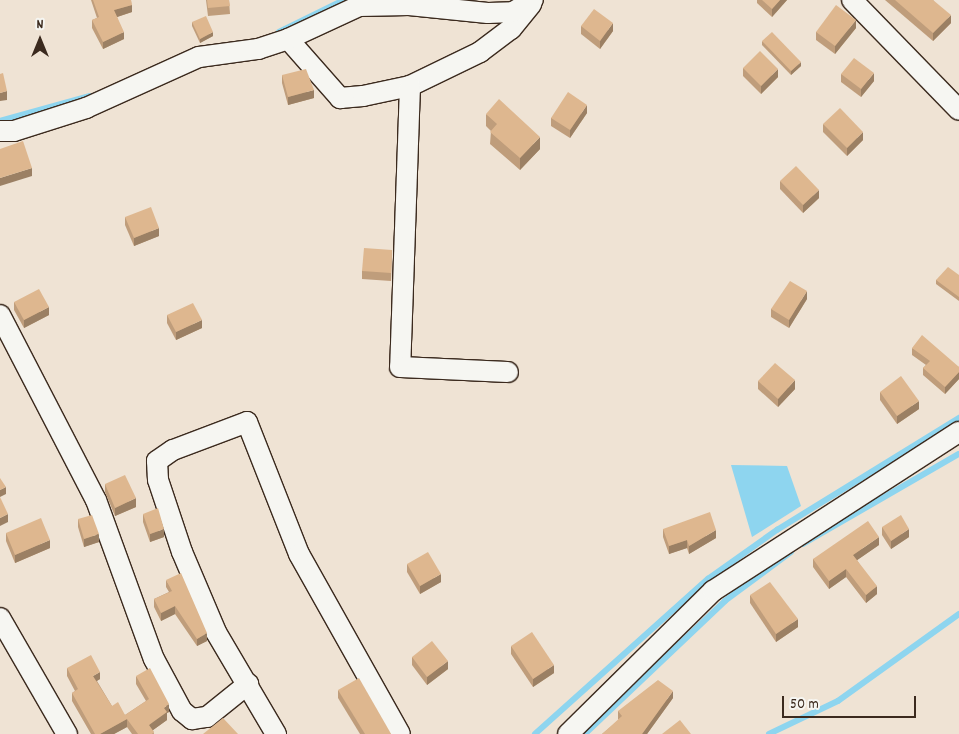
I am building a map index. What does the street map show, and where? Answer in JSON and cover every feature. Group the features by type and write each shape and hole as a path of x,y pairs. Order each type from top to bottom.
{"street":[{"path":"852,0 959,110"},
{"path":"288,39 340,98 410,86 480,52 511,29 532,2"},
{"path":"0,131 14,131 86,108 199,57 258,49 288,39 359,6 409,5 488,13 513,12 532,2"},
{"path":"410,86 400,368 508,372"},
{"path":"0,315 96,500 154,660 182,711 192,719 207,718 248,684"},
{"path":"276,734 216,632 182,552 158,480 157,461 173,450 247,422 299,554 330,617 358,655 400,734"},
{"path":"568,734 713,591 959,432"},
{"path":"0,618 67,734"}],"water":[{"path":"731,465 787,466 801,506 752,537"}],"building":[{"path":"93,0 131,0 132,5 114,10 124,32 103,42 92,20 99,17"},
{"path":"207,0 229,0 230,6 208,8"},
{"path":"762,0 780,0 772,9"},
{"path":"895,0 933,0 951,15 933,33"},
{"path":"836,5 856,20 835,46 816,32"},
{"path":"594,9 613,23 600,41 581,26"},
{"path":"206,16 213,32 200,39 192,22"},
{"path":"772,32 801,62 791,71 762,41"},
{"path":"760,51 778,69 761,86 743,68"},
{"path":"854,58 874,73 861,89 841,74"},
{"path":"306,69 314,90 288,97 282,75"},
{"path":"3,73 7,91 0,93 0,74"},
{"path":"568,92 587,105 570,130 551,118"},
{"path":"499,99 540,137 520,158 490,132 497,124 486,114"},
{"path":"840,108 863,132 847,148 823,124"},
{"path":"23,141 32,168 0,178 0,149"},
{"path":"796,166 819,190 803,205 780,181"},
{"path":"151,207 159,228 134,238 125,217"},
{"path":"364,248 392,250 391,273 362,271"},
{"path":"948,267 959,275 959,297 936,280"},
{"path":"790,281 807,291 789,320 771,309"},
{"path":"39,289 49,307 24,320 14,302"},
{"path":"193,303 202,320 176,332 167,315"},
{"path":"922,335 959,367 959,372 945,387 923,368 930,361 912,348"},
{"path":"775,363 795,380 778,399 758,381"},
{"path":"901,376 919,401 897,416 880,392"},
{"path":"125,475 136,498 115,508 105,484"},
{"path":"0,478 6,487 0,490"},
{"path":"0,497 8,514 0,518"},
{"path":"158,508 164,529 150,534 143,514"},
{"path":"710,512 716,530 689,546 687,540 669,546 663,529"},
{"path":"92,515 99,534 84,539 78,519"},
{"path":"901,515 909,529 891,541 882,527"},
{"path":"41,518 50,540 15,555 6,533"},
{"path":"868,521 879,537 853,555 877,586 866,595 846,569 829,581 813,559"},
{"path":"428,552 441,574 420,586 407,564"},
{"path":"181,573 207,633 197,639 175,606 161,613 154,599 172,591 166,580"},
{"path":"770,582 798,619 776,634 750,595"},
{"path":"532,632 554,665 533,679 511,646"},
{"path":"432,641 448,661 427,677 412,657"},
{"path":"91,655 100,672 93,676 112,706 118,702 125,715 149,699 136,676 150,668 169,704 164,708 167,712 149,725 154,732 152,734 138,734 127,719 100,734 95,734 72,693 78,689 67,668"},
{"path":"359,678 391,734 365,734 338,690"},
{"path":"658,680 673,691 642,734 602,734 622,716 618,711"},
{"path":"223,718 238,734 203,734"},
{"path":"680,720 691,734 662,734"}],"waterway":[{"path":"279,32 344,0"},
{"path":"0,121 90,96"},
{"path":"535,734 708,579 777,530 959,418"},
{"path":"803,544 959,454"},
{"path":"585,734 725,601 791,552"},
{"path":"769,734 838,701 959,614"}]}
